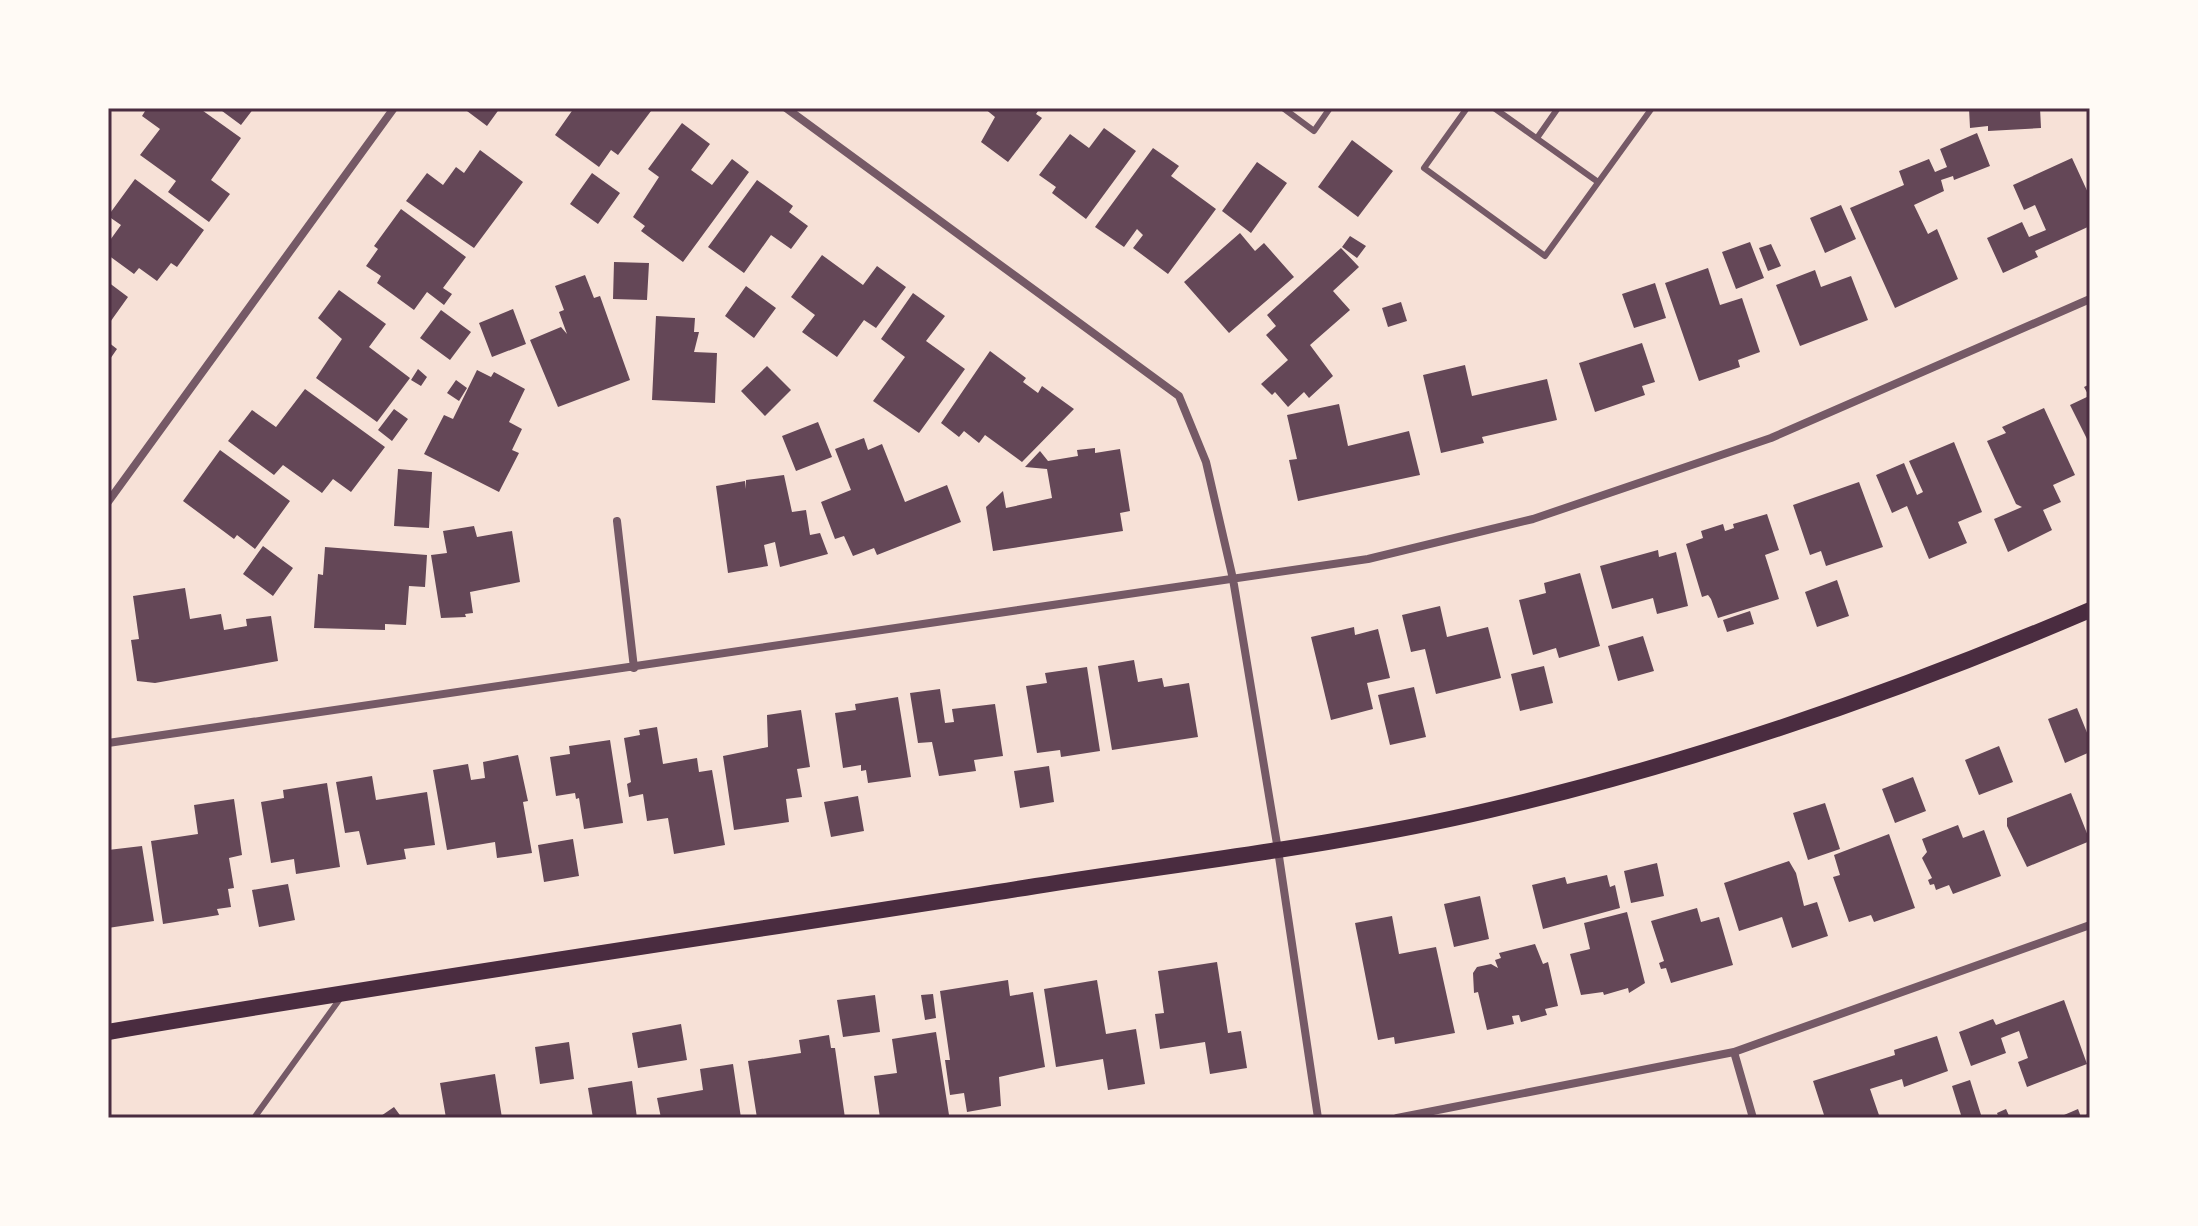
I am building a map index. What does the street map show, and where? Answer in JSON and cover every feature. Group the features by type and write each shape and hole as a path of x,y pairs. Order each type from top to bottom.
{"main road":[{"path":"108,1032 1278,850 1488,810 1659,765 1933,676 2090,610"}],"street":[{"path":"108,502 394,108"},
{"path":"786,108 1179,396 1206,462 1233,579 1318,1118"},
{"path":"108,743 1368,559 1533,519 1771,438 2090,299"},
{"path":"617,521 634,668"},
{"path":"1397,1118 1734,1052 2090,925"},
{"path":"1734,1052 1753,1118"}],"lane":[{"path":"1283,108 1314,131 1330,108"},
{"path":"1467,108 1424,168 1545,256 1652,108"},
{"path":"1494,108 1598,182"},
{"path":"1537,138 1558,108"},
{"path":"254,1118 344,993"}],"building":[{"path":"147,108 199,108 241,138 211,180 230,194 209,222 168,192 176,181 140,155 160,129 142,116"},
{"path":"218,108 254,108 241,125"},
{"path":"463,108 500,108 487,126"},
{"path":"574,108 647,108 651,111 618,155 611,150 599,167 555,135"},
{"path":"984,108 1040,108 1036,114 1042,118 1008,162 981,142 995,117"},
{"path":"1969,108 2040,108 2041,128 1988,131 1988,126 1970,128"},
{"path":"682,123 710,144 691,170 712,185 732,159 749,172 683,262 641,231 645,226 633,217 659,177 648,169"},
{"path":"1104,128 1136,151 1086,219 1052,193 1056,187 1039,175 1070,134 1089,148"},
{"path":"1977,133 1990,166 1954,180 1953,176 1941,180 1944,191 1914,205 1928,234 1937,229 1958,279 1895,308 1850,208 1904,185 1899,171 1929,159 1935,172 1947,167 1940,149"},
{"path":"1352,140 1393,171 1358,217 1318,187"},
{"path":"1153,148 1179,166 1171,176 1216,209 1168,274 1133,248 1143,235 1137,229 1124,247 1095,227"},
{"path":"480,150 523,182 474,248 406,201 427,173 443,185 456,167 464,173"},
{"path":"2072,158 2090,197 2090,226 2035,251 2038,257 2003,273 1987,238 2022,222 2029,237 2046,230 2035,205 2024,210 2013,185"},
{"path":"1257,162 1287,183 1251,233 1222,211"},
{"path":"592,173 620,193 598,224 570,204"},
{"path":"135,179 204,230 177,267 171,263 157,281 139,268 134,274 108,255 108,243 121,225 108,216"},
{"path":"757,180 793,206 789,212 808,226 791,249 771,235 744,273 708,247"},
{"path":"1841,205 1856,239 1825,253 1810,218"},
{"path":"401,209 466,257 443,288 452,294 444,305 427,292 414,310 377,283 381,276 366,266 378,249 374,246"},
{"path":"1240,233 1255,251 1264,243 1294,277 1229,333 1184,282"},
{"path":"1350,236 1366,246 1357,258 1342,247"},
{"path":"1750,242 1764,278 1736,289 1722,252"},
{"path":"1771,244 1781,266 1768,271 1759,248"},
{"path":"1341,248 1359,267 1333,291 1350,310 1310,345 1333,376 1309,398 1304,392 1288,407 1275,392 1272,395 1261,384 1288,360 1266,335 1276,326 1267,315"},
{"path":"822,255 863,285 877,266 906,287 876,328 864,320 837,357 802,332 815,315 791,297"},
{"path":"614,262 649,263 647,300 613,299"},
{"path":"1708,268 1720,305 1742,298 1760,352 1738,360 1740,367 1699,381 1665,283"},
{"path":"1815,270 1821,287 1851,276 1868,320 1800,346 1776,285"},
{"path":"585,275 594,298 600,296 630,380 558,407 530,340 561,327 567,334 559,312 564,310 555,286"},
{"path":"108,282 128,297 108,325"},
{"path":"1655,283 1666,318 1634,328 1622,294"},
{"path":"746,286 776,308 754,338 725,316"},
{"path":"339,290 386,324 369,347 410,378 377,422 316,378 342,339 318,318"},
{"path":"913,293 945,316 926,341 965,369 919,433 873,401 905,357 881,339"},
{"path":"1401,302 1407,321 1388,327 1382,308"},
{"path":"513,309 526,344 492,357 479,323"},
{"path":"441,310 471,332 450,360 420,338"},
{"path":"656,316 695,318 694,332 699,332 694,352 717,353 715,403 652,400"},
{"path":"108,342 117,349 108,362"},
{"path":"1642,343 1655,382 1642,386 1645,395 1595,412 1579,363"},
{"path":"990,351 1026,378 1023,382 1038,393 1042,386 1074,409 1022,462 985,435 979,443 964,431 959,437 941,423"},
{"path":"1465,365 1472,396 1547,379 1557,420 1482,437 1484,443 1441,453 1423,375"},
{"path":"767,366 791,390 765,416 741,391"},
{"path":"418,369 427,377 421,386 411,380"},
{"path":"477,370 491,377 494,372 525,389 509,422 522,429 512,450 519,453 499,492 424,454 444,415 453,419"},
{"path":"456,380 467,388 459,401 447,393"},
{"path":"2090,384 2090,445 2070,405 2089,396 2084,387"},
{"path":"305,389 385,447 351,492 333,479 322,493 283,465 274,475 228,441 252,410 276,427"},
{"path":"1339,404 1348,446 1409,431 1420,475 1298,501 1289,460 1297,459 1287,415"},
{"path":"2044,408 2075,475 2053,485 2061,502 2043,510 2052,530 2008,552 1994,519 2022,507 2016,504 1987,441 2006,433 2002,427"},
{"path":"394,409 408,419 392,441 378,430"},
{"path":"818,422 832,457 796,471 782,436"},
{"path":"864,438 868,450 882,444 905,502 947,485 961,522 877,555 874,548 853,556 844,536 835,539 821,502 851,490 835,449"},
{"path":"1954,442 1982,512 1958,522 1967,543 1929,559 1907,506 1892,513 1876,475 1904,463 1917,495 1923,492 1909,461"},
{"path":"1095,448 1095,453 1120,449 1130,511 1120,513 1123,531 993,551 986,507 1003,491 1006,508 1052,498 1047,469 1025,467 1040,451 1048,461 1078,456 1077,450"},
{"path":"220,450 290,501 255,549 237,535 234,539 183,501"},
{"path":"398,469 432,472 429,528 394,526"},
{"path":"784,475 792,512 806,510 810,535 820,533 828,554 780,567 775,542 764,545 768,566 728,573 716,486 745,481 746,489 746,480"},
{"path":"1859,482 1883,547 1826,566 1821,551 1810,555 1793,505"},
{"path":"1767,514 1779,550 1765,555 1779,599 1718,618 1708,595 1702,597 1686,544 1703,538 1701,531 1723,524 1725,531 1734,528 1733,524"},
{"path":"474,526 477,537 512,531 520,582 470,592 473,613 465,614 466,617 441,618 431,555 447,553 443,531"},
{"path":"263,546 293,568 273,596 243,574"},
{"path":"325,547 427,555 425,587 409,586 406,625 385,624 385,630 314,628 318,574 323,575"},
{"path":"1658,550 1659,557 1676,552 1688,606 1657,614 1653,598 1612,609 1600,566"},
{"path":"1580,573 1600,646 1559,658 1556,648 1533,655 1519,600 1546,593 1544,583"},
{"path":"1837,580 1849,616 1817,627 1805,592"},
{"path":"185,588 190,619 221,614 224,630 247,626 246,619 271,616 278,661 155,683 137,681 131,640 139,639 133,596"},
{"path":"1440,606 1447,637 1488,627 1501,678 1436,694 1425,649 1411,652 1402,615"},
{"path":"1750,611 1754,624 1727,632 1723,620"},
{"path":"1354,627 1355,635 1378,629 1390,678 1367,683 1373,709 1331,720 1311,637"},
{"path":"1643,636 1654,671 1618,681 1608,646"},
{"path":"1134,660 1138,682 1162,678 1164,687 1189,683 1198,737 1112,750 1098,666"},
{"path":"1544,666 1553,703 1520,711 1511,674"},
{"path":"1087,667 1100,751 1061,757 1060,750 1037,753 1026,686 1047,683 1045,673"},
{"path":"1414,687 1426,737 1390,745 1378,695"},
{"path":"940,689 945,723 954,722 952,709 995,704 1003,756 974,760 976,771 939,776 932,742 918,743 910,693"},
{"path":"898,697 911,777 868,783 866,770 861,771 861,765 843,768 835,713 856,710 855,704"},
{"path":"2077,708 2090,740 2090,752 2065,763 2048,719"},
{"path":"801,710 810,767 797,769 802,797 786,799 789,822 734,830 723,756 768,747 767,715"},
{"path":"657,727 663,764 697,758 699,772 712,770 725,845 674,854 668,818 647,821 643,794 629,797 627,784 631,782 624,738 640,735 639,730"},
{"path":"610,740 623,823 584,829 579,798 576,799 575,793 556,796 550,757 570,754 569,746"},
{"path":"1999,746 2013,782 1979,795 1965,760"},
{"path":"518,755 528,801 523,802 532,853 497,858 495,842 447,850 433,770 468,764 471,780 485,778 483,762"},
{"path":"1049,766 1054,802 1020,808 1014,771"},
{"path":"372,776 376,800 427,792 435,845 404,849 406,859 367,865 359,831 345,833 336,782"},
{"path":"1913,777 1926,811 1895,823 1882,789"},
{"path":"327,783 340,867 296,874 294,859 271,863 261,802 284,798 283,790"},
{"path":"2071,793 2090,841 2027,867 2007,826 2007,818"},
{"path":"858,796 864,831 831,837 824,802"},
{"path":"234,799 242,855 229,858 234,888 228,889 231,907 217,909 219,915 163,924 151,841 198,834 194,805"},
{"path":"1825,803 1840,849 1808,860 1793,813"},
{"path":"1958,825 1963,838 1984,830 2001,876 1953,894 1949,885 1936,890 1934,884 1930,885 1928,880 1932,878 1922,858 1927,852 1922,839"},
{"path":"1889,834 1915,908 1874,922 1871,915 1849,922 1833,877 1840,875 1834,855"},
{"path":"573,839 579,876 544,882 538,845"},
{"path":"142,846 154,921 108,928 108,850"},
{"path":"1789,861 1796,873 1804,906 1817,902 1828,936 1792,948 1782,917 1739,931 1724,883"},
{"path":"1657,863 1664,896 1631,903 1624,871"},
{"path":"1607,875 1610,887 1615,885 1620,908 1543,929 1532,885 1565,877 1567,884"},
{"path":"288,884 295,920 259,927 252,890"},
{"path":"1480,896 1489,939 1454,947 1444,904"},
{"path":"1697,908 1701,922 1719,917 1733,965 1671,983 1666,968 1661,969 1659,963 1664,961 1651,921"},
{"path":"1627,912 1645,983 1629,993 1628,988 1604,995 1603,992 1581,995 1570,954 1590,949 1584,923"},
{"path":"1392,916 1399,954 1436,947 1455,1033 1395,1044 1394,1037 1378,1040 1355,923"},
{"path":"1535,944 1543,964 1548,962 1558,1006 1545,1009 1547,1015 1521,1022 1519,1015 1512,1016 1514,1024 1487,1030 1478,992 1474,993 1473,973 1477,967 1491,964 1498,968 1495,960 1501,958 1499,953"},
{"path":"1217,962 1228,1033 1241,1031 1247,1068 1210,1074 1205,1042 1160,1049 1155,1014 1164,1013 1158,971"},
{"path":"1008,980 1010,996 1033,992 1045,1067 999,1077 1001,1106 967,1112 964,1093 950,1095 945,1060 950,1060 940,991"},
{"path":"1097,980 1106,1034 1136,1029 1145,1084 1108,1090 1103,1059 1056,1067 1044,989"},
{"path":"933,994 936,1018 925,1020 921,995"},
{"path":"875,995 880,1032 843,1037 837,1000"},
{"path":"2064,1000 2087,1064 2027,1087 2018,1062 2028,1058 2019,1031 2001,1038 2006,1053 1971,1066 1959,1032 1993,1019 1996,1025"},
{"path":"681,1024 687,1060 638,1068 632,1033"},
{"path":"936,1032 949,1115 880,1118 874,1076 897,1073 892,1039"},
{"path":"829,1035 831,1048 835,1048 845,1118 757,1118 748,1061 801,1053 799,1040"},
{"path":"1937,1036 1948,1071 1904,1087 1902,1079 1870,1089 1880,1118 1825,1118 1813,1081 1895,1055 1894,1050"},
{"path":"569,1042 574,1079 540,1084 535,1047"},
{"path":"733,1064 741,1118 661,1118 657,1098 703,1090 700,1069"},
{"path":"495,1074 502,1118 446,1118 440,1083"},
{"path":"1970,1080 1982,1118 1962,1118 1952,1086"},
{"path":"632,1081 637,1118 593,1118 588,1088"},
{"path":"394,1107 402,1118 378,1118"},
{"path":"2006,1109 2010,1118 1999,1118 1997,1113"},
{"path":"2078,1109 2081,1117 2090,1113 2090,1118 2057,1118"}]}
